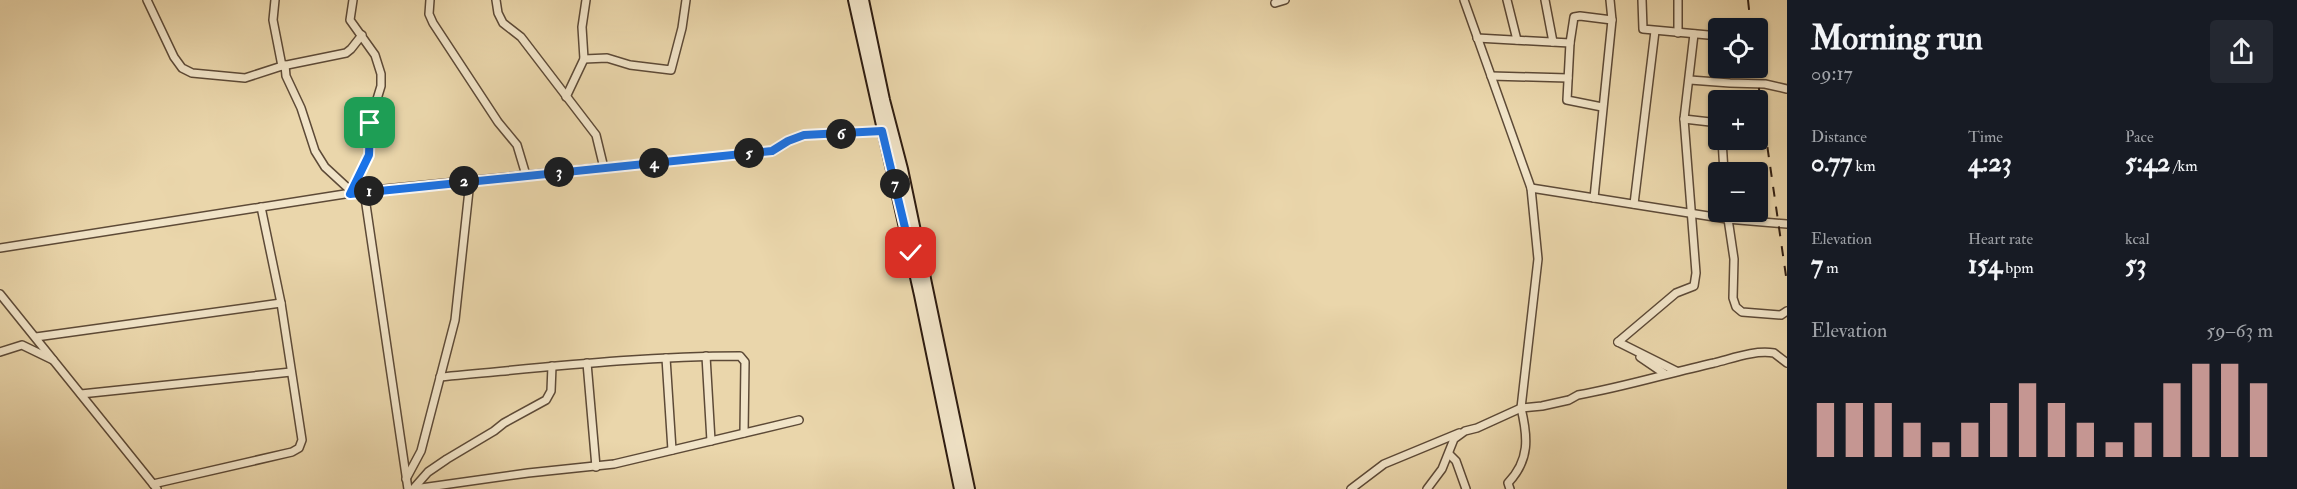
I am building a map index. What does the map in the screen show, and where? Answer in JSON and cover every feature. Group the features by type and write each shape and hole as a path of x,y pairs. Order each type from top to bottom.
{"main road":[{"path":"854,0 923,306 960,489"},
{"path":"863,0 884,100 902,169 969,489"}],"street":[{"path":"147,0 174,57 182,68 192,73 245,78 284,66 346,53 362,35"},
{"path":"275,0 273,20 286,76 301,108 315,151 325,167 350,192"},
{"path":"350,192 369,155 370,123 381,86 381,74 375,55 350,20 353,0"},
{"path":"430,0 429,14 433,24 498,122 517,145 526,175"},
{"path":"496,0 498,13 503,22 521,38 596,135 604,168"},
{"path":"566,97 584,59 582,27 586,0"},
{"path":"584,59 608,58 630,64 671,69 682,28 686,0"},
{"path":"1275,3 1285,0"},
{"path":"1464,0 1531,188 1538,260 1521,408 1526,429 1524,457 1514,478 1508,483 1510,489"},
{"path":"1507,0 1517,40"},
{"path":"1545,0 1553,42"},
{"path":"1594,198 1612,20 1610,0"},
{"path":"1642,0 1643,29 1708,35"},
{"path":"1678,0 1678,33"},
{"path":"1602,107 1567,99 1570,42 1574,17 1612,20"},
{"path":"1634,204 1655,31"},
{"path":"1618,342 1670,298 1683,289 1694,286 1696,273 1684,119 1694,34"},
{"path":"1477,39 1570,42"},
{"path":"1491,76 1568,78"},
{"path":"1690,80 1765,84 1787,89"},
{"path":"1684,119 1708,122"},
{"path":"0,248 350,192 772,151 804,135 882,131"},
{"path":"406,479 421,452 455,320 470,181"},
{"path":"1531,188 1708,214"},
{"path":"364,191 408,489"},
{"path":"0,294 155,487 292,452 298,448 302,440 281,303 261,207"},
{"path":"1768,221 1787,224"},
{"path":"1728,222 1734,259 1733,298 1736,307 1742,312 1781,315 1787,310"},
{"path":"36,337 281,303"},
{"path":"1618,342 1676,370"},
{"path":"1618,342 1665,374"},
{"path":"0,352 22,345 55,361"},
{"path":"1351,489 1384,464 1477,428 1521,408 1569,400 1578,395 1641,382 1676,370 1746,354 1774,353 1787,363"},
{"path":"440,377 666,358 706,356 743,358 745,362 744,433"},
{"path":"706,356 711,441"},
{"path":"666,358 672,450"},
{"path":"587,363 596,467"},
{"path":"414,489 428,472 447,459 546,400 551,391 552,366"},
{"path":"81,394 291,372"},
{"path":"414,489 528,473 596,467 799,420"},
{"path":"1426,489 1442,469 1454,439 1465,431"},
{"path":"1449,453 1456,461 1466,489"}],"railway":[{"path":"1748,0 1750,18"},
{"path":"1757,78 1787,283"}],"route":[{"path":"370,123 369,155 350,194 772,151 804,135 882,131 911,253"}]}
